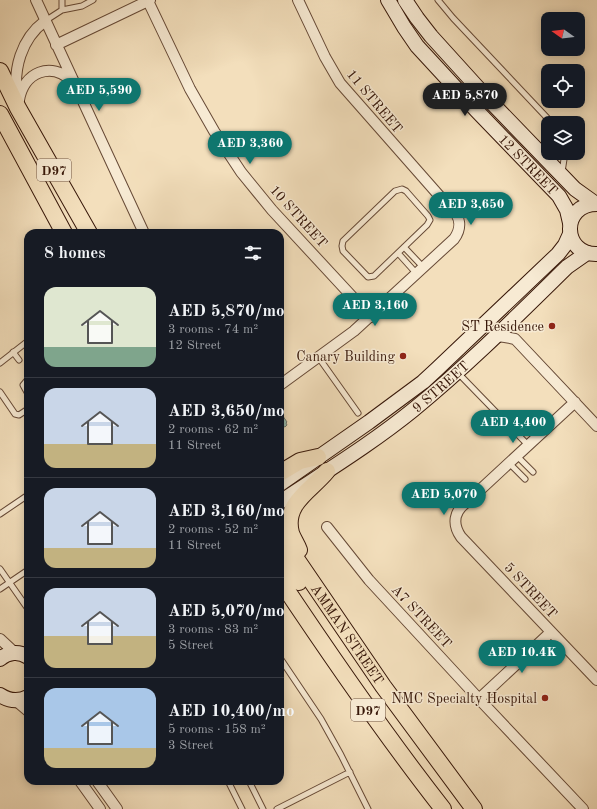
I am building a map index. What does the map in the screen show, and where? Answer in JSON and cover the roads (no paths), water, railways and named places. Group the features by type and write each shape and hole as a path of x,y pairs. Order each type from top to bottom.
{"main road":[{"name":"D97","path":"0,71 18,108 87,229"},
{"name":"D97","path":"0,114 62,229"},
{"path":"284,471 300,462 318,457"},
{"path":"306,572 301,554 291,534 290,517 297,501 322,478 327,471"},
{"name":"AMMAN STREET","path":"284,541 387,692 474,809"},
{"path":"284,560 324,615 331,622 348,633"},
{"name":"AMMAN STREET","path":"284,586 362,702 443,809"},
{"path":"284,596 299,608"}],"street":[{"path":"36,0 142,229"},
{"path":"56,45 149,0"},
{"name":"10 STREET","path":"149,0 190,89 214,131 241,172 272,210 370,317"},
{"name":"11 STREET","path":"284,382 319,358 370,317 449,242 454,239 460,228 458,216 340,83 325,57 298,0"},
{"name":"12 STREET","path":"388,0 417,46 558,196 566,210 573,242 579,249 592,253"},
{"name":"12 STREET","path":"405,0 416,18 431,36 561,175 581,195 596,204"},
{"path":"18,108 15,84 18,61 30,36 45,21"},
{"path":"18,108 18,102 22,90 28,80 40,72 53,71 64,75 73,81"},
{"name":"9 STREET","path":"284,481 381,413 436,370 558,254 565,245 577,211 589,204 596,204"},
{"name":"9 STREET","path":"284,499 386,430 427,399 458,372 567,267 592,253"},
{"path":"514,319 513,329 515,339 597,426"},
{"path":"496,336 515,339"},
{"name":"5 STREET","path":"575,402 461,506 455,518 455,525 461,537 597,680"},
{"name":"A7 STREET","path":"327,527 364,574 583,809"},
{"path":"479,699 551,632"},
{"path":"0,639 24,654"},
{"path":"0,659 5,655 24,654"},
{"path":"10,699 24,708"},
{"path":"83,785 100,809"},
{"path":"100,785 116,809"}],"lane":[{"path":"62,0 62,10"},
{"path":"45,21 62,10 82,6 93,0"},
{"path":"438,0 453,18 545,116"},
{"path":"561,175 564,160"},
{"path":"399,189 406,191 430,220 427,225 404,247 374,276 370,277 345,253 342,246 345,239 395,191 399,189"},
{"path":"404,247 420,270"},
{"path":"398,253 420,270"},
{"path":"0,363 24,344"},
{"path":"14,352 19,360"},
{"path":"319,358 358,413"},
{"path":"458,372 528,445"},
{"path":"0,392 16,414 19,415 24,412"},
{"path":"513,460 533,472"},
{"path":"513,460 525,479"},
{"path":"0,514 24,498"},
{"path":"0,569 24,604"},
{"path":"0,589 24,573"},
{"path":"284,664 311,703 350,772 368,809"},
{"path":"277,809 350,772"},
{"path":"230,785 242,809"},
{"path":"251,785 263,809"}],"place":[{"name":"ST Residence","path":"552,326"},
{"name":"Canary Building","path":"403,356"},
{"name":"NMC Specialty Hospital","path":"545,698"}]}
